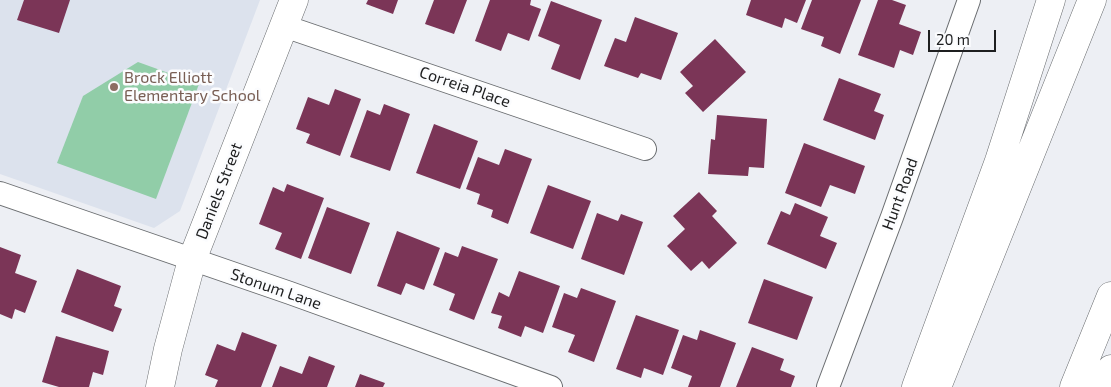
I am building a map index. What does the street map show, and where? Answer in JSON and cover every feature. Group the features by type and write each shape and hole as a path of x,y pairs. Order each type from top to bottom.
{"main road":[{"name":"Daniels Street","path":"160,387 168,349 192,260 294,0"},
{"path":"916,387 1004,144 1052,0"},
{"path":"937,387 1092,0"},
{"path":"1074,387 1111,296"},
{"path":"1102,387 1111,369"}],"street":[{"name":"Hunt Road","path":"828,387 892,217 970,0"},
{"name":"Correia Place","path":"284,26 645,149"},
{"name":"Stonum Lane","path":"0,194 290,293 550,387"}],"shaded area":[{"name":"Brock Elliott Elementary School","path":"0,0 260,0 180,211 154,228 0,174"}],"green space":[{"path":"138,62 199,84 156,199 57,163 83,96"}],"building":[{"path":"24,0 70,0 59,33 17,20"},
{"path":"368,0 398,0 393,14 366,4"},
{"path":"434,0 467,0 454,34 425,24"},
{"path":"490,0 531,0 530,5 541,9 529,41 508,33 501,51 475,41"},
{"path":"751,0 806,0 797,23 785,18 782,28 746,15"},
{"path":"812,0 861,0 840,54 821,46 824,37 801,29"},
{"path":"878,0 892,0 906,5 899,24 921,32 913,55 900,50 894,68 858,55"},
{"path":"551,1 602,20 580,80 551,69 560,45 538,36"},
{"path":"635,17 678,33 661,80 641,73 638,78 604,66 615,38 626,42"},
{"path":"715,39 746,72 703,112 685,93 693,86 680,72"},
{"path":"839,78 881,94 874,111 884,115 875,140 823,120"},
{"path":"335,89 361,99 340,156 306,143 310,134 296,129 308,97 329,105"},
{"path":"384,104 410,114 390,171 350,157 367,110 380,115"},
{"path":"717,115 767,119 764,168 749,167 748,176 708,174 711,139 715,140"},
{"path":"434,124 478,141 460,189 416,173"},
{"path":"804,143 865,166 855,194 830,185 821,207 785,193"},
{"path":"505,149 532,159 508,224 491,217 493,210 477,204 480,194 466,189 478,157 499,165"},
{"path":"287,184 324,198 301,259 275,249 282,233 259,224 273,187 284,192"},
{"path":"548,185 591,201 573,249 530,233"},
{"path":"699,192 717,211 712,216 737,243 709,269 702,261 691,271 667,246 685,229 673,216"},
{"path":"795,203 828,217 820,236 837,243 826,269 767,244 781,211 790,215"},
{"path":"327,207 370,223 351,274 308,258"},
{"path":"597,213 618,221 621,214 643,222 624,275 581,259"},
{"path":"397,231 440,248 424,290 406,283 401,295 377,286"},
{"path":"462,246 498,259 474,320 449,310 455,294 433,285 445,252 458,257"},
{"path":"0,247 21,255 15,273 37,281 25,313 15,309 12,319 0,314"},
{"path":"77,269 121,286 114,306 122,309 113,332 61,312"},
{"path":"519,271 560,286 543,333 525,326 521,337 498,328 502,316 491,313 499,292 509,297"},
{"path":"764,279 813,297 797,340 748,323"},
{"path":"581,288 616,301 594,362 568,352 575,335 552,327 564,293 577,298"},
{"path":"636,315 679,330 663,375 644,368 641,378 616,369"},
{"path":"700,330 736,343 720,387 688,387 692,376 671,368 683,335 697,340"},
{"path":"242,332 277,345 261,387 215,387 218,380 205,375 217,344 235,351"},
{"path":"56,336 109,351 103,375 93,372 89,387 59,387 42,382"},
{"path":"752,347 784,359 780,370 795,376 791,387 736,387"},
{"path":"309,356 335,366 327,387 272,387 280,366 302,374"},
{"path":"360,374 385,383 383,387 355,387"}],"place":[{"name":"Brock Elliott Elementary School","path":"114,87"}]}
